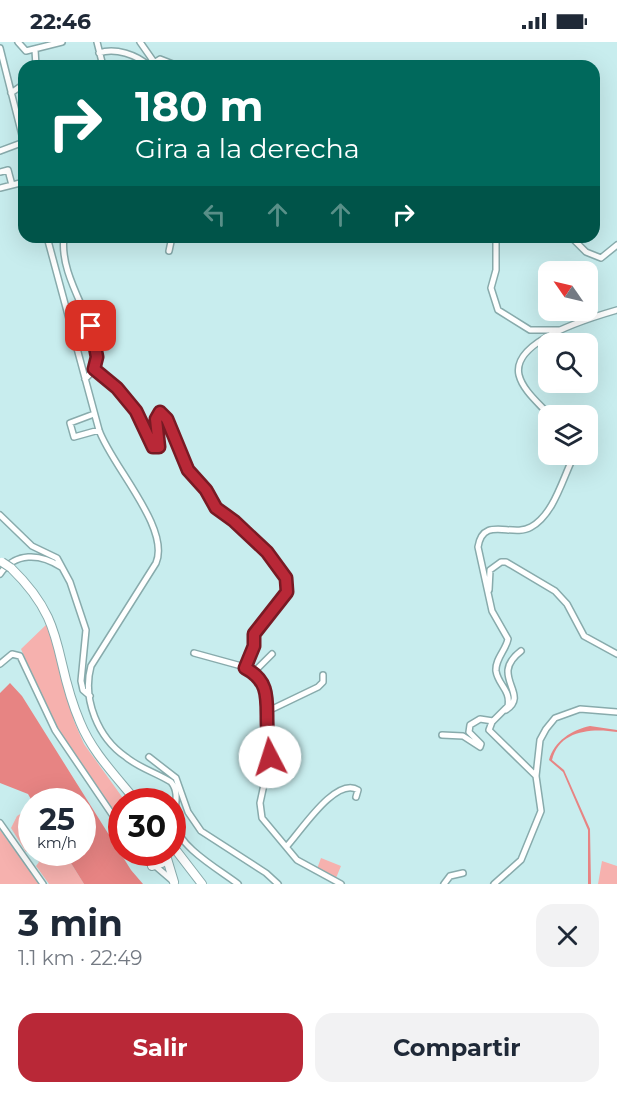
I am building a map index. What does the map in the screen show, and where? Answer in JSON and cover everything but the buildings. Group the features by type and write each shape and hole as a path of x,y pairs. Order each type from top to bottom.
{"highway":[{"path":"1,562 11,568 35,593 49,615 60,646 75,711 88,739 123,788"},
{"path":"105,762 126,788"},
{"path":"186,863 202,884"},
{"path":"170,866 175,883"}],"street":[{"path":"18,42 26,51 62,42"},
{"path":"141,42 153,60"},
{"path":"96,43 101,60"},
{"path":"0,48 18,120"},
{"path":"36,50 36,60"},
{"path":"99,53 113,50 140,60"},
{"path":"11,93 18,88"},
{"path":"0,151 18,145"},
{"path":"0,172 8,170 12,185"},
{"path":"0,188 18,184"},
{"path":"49,243 94,414 105,447 154,529 159,550 156,563 94,660 88,679 90,696 98,725 118,751 177,785"},
{"path":"64,243 66,269 91,326 97,357 94,369 85,379"},
{"path":"170,252 171,243"},
{"path":"496,243 496,270 491,288 498,310 530,330 559,330"},
{"path":"577,243 586,252 601,258 617,245"},
{"path":"541,405 526,388 519,375 519,364 527,352 559,330 617,310"},
{"path":"94,369 117,388 136,411 155,449 159,445 157,414 160,412 164,415 188,470 206,490 216,508 234,521 267,552 286,578 287,592 254,634 254,646 245,668"},
{"path":"94,414 70,423 74,437 99,430"},
{"path":"536,776 513,752 490,733 489,726 508,706 509,694 499,679 496,668 508,639 495,618 478,547 479,537 485,531 493,529 521,530 531,527 548,510 570,465"},
{"path":"0,515 32,546 57,558 62,567 87,630 81,681 83,690 90,696"},
{"path":"0,574 11,563 25,557 44,558 62,567"},
{"path":"489,596 490,570 501,562 506,562 555,591 567,604 584,636 617,654"},
{"path":"502,712 512,706 514,700 506,668 511,659 521,651"},
{"path":"194,653 245,668 254,672 263,682 269,698 270,757 261,811 262,818 297,860 341,884"},
{"path":"0,664 12,654 20,656 55,730 108,808"},
{"path":"254,672 272,654"},
{"path":"268,711 318,687 323,682 323,675"},
{"path":"494,884 520,860 538,818 540,798 536,776 540,740 555,718 580,709 617,712"},
{"path":"442,735 463,736 480,747 480,742 469,732 470,724 480,719 493,721"},
{"path":"149,757 164,767 177,785 188,812 201,831 266,873 278,884"},
{"path":"177,785 175,823 179,836 188,847 235,882"},
{"path":"287,846 310,816 325,805 338,790 345,786 355,787 358,790 356,797"},
{"path":"0,823 43,884"},
{"path":"152,866 175,883"},
{"path":"444,884 450,876 463,873"}],"shaded area":[{"path":"48,623 74,721 84,744 116,788 108,788 108,803 57,734 21,649"},
{"path":"10,683 22,696 80,788 18,788 18,790 0,783 0,693"},
{"path":"590,726 617,730 617,732 597,730 578,733 562,742 552,760 564,770 590,829 591,884 588,884 588,830 563,772 549,760 555,747 565,737"},
{"path":"96,814 108,833 108,866 128,866 143,884 84,884 73,866 96,866"},
{"path":"18,815 18,839 11,828"},
{"path":"0,830 18,855 18,866 26,866 39,884 0,884"},
{"path":"321,858 341,866 336,878 317,869"},
{"path":"602,861 617,866 617,884 598,884"},
{"path":"36,866 73,866 84,884 49,884"}],"route":[{"path":"91,326 97,357 94,369 117,388 130,403 153,447 156,449 159,447 156,419 160,412 167,419 188,470 206,490 216,508 224,516 234,521 248,537 267,552 286,578 287,592 254,634 254,646 245,668 254,672 263,682 269,698 267,718 270,757"}]}
